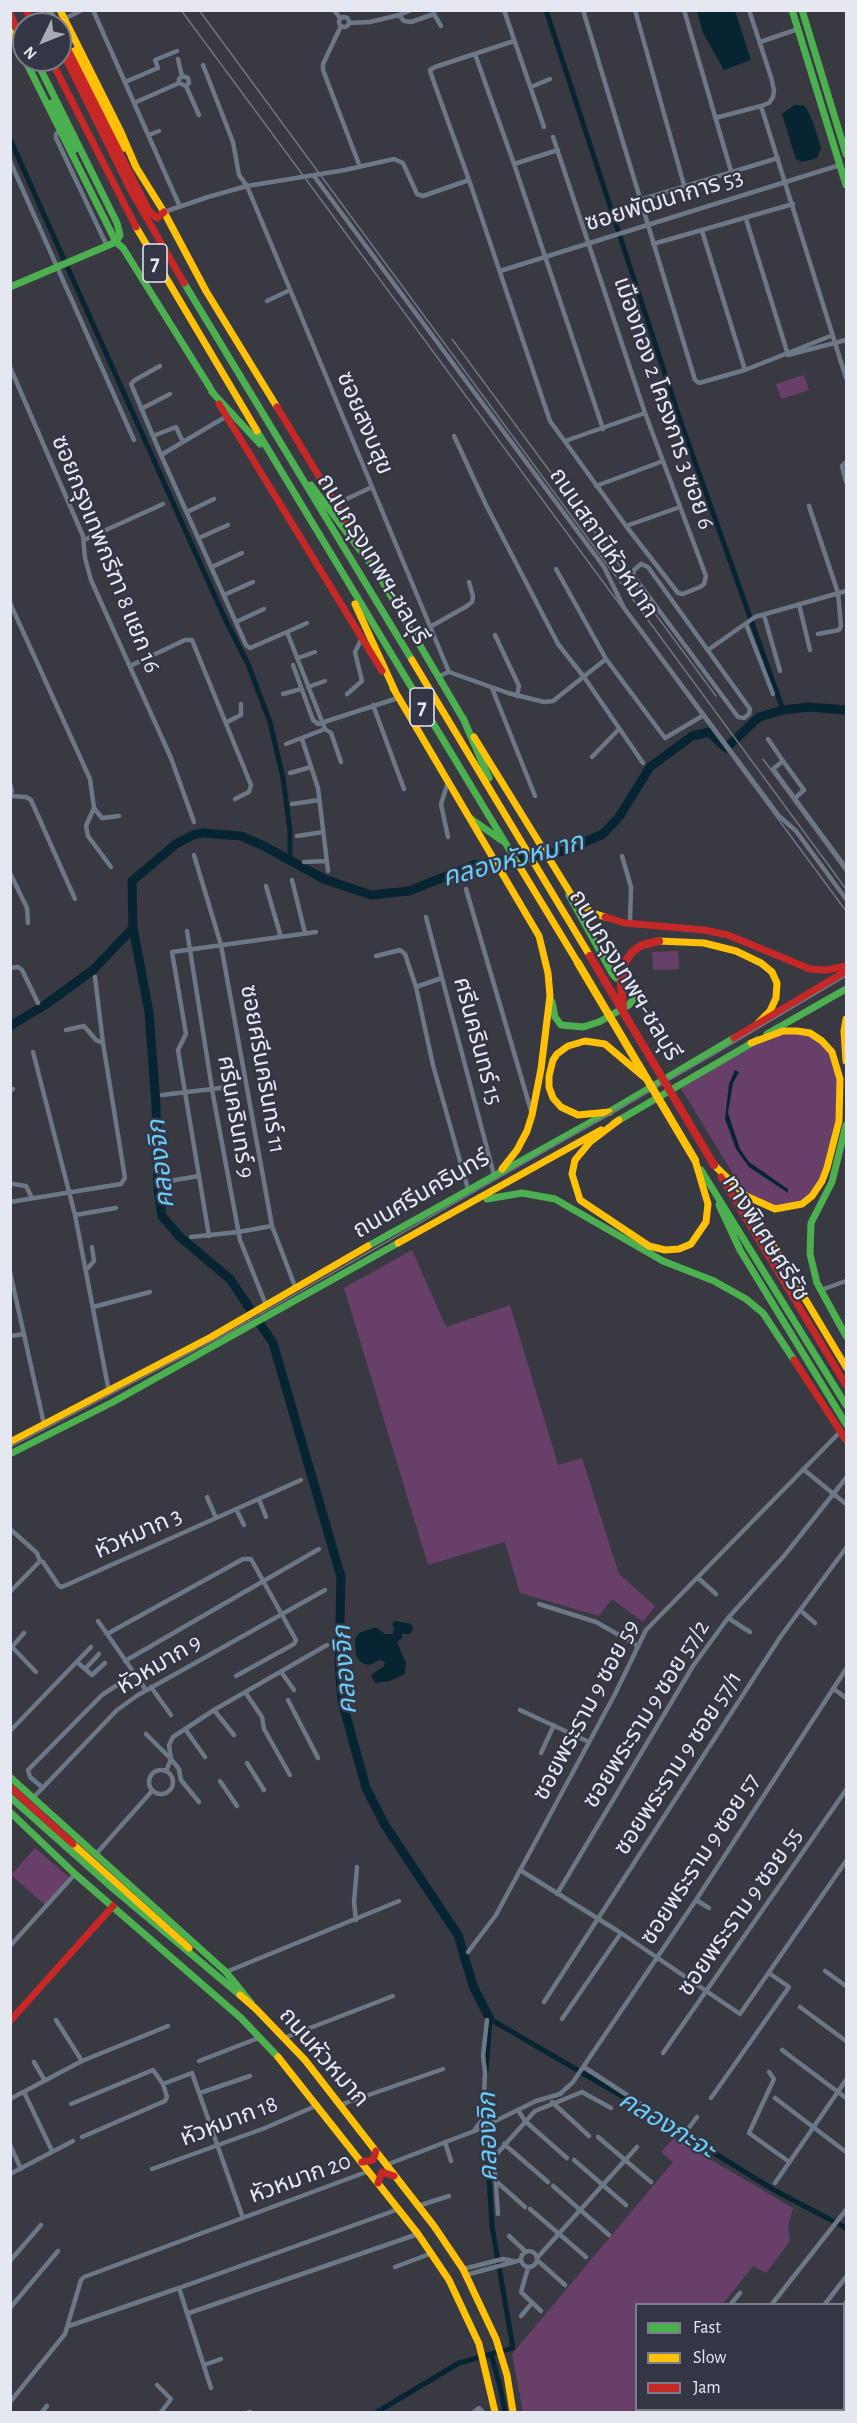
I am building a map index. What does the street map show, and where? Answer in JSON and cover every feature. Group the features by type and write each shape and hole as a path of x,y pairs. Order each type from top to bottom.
{"main road":[{"path":"55,10 108,120 164,212 206,291 564,885 612,973 616,978 631,984 636,994 629,1005 599,1022 583,1027 561,1025 555,1017 539,936 505,875 123,248 112,244"},
{"path":"792,10 843,163 846,185"},
{"path":"802,10 846,154"},
{"path":"72,35 126,142 136,167"},
{"path":"72,58 149,211 157,218 164,212"},
{"name":"ถนนกรุงเทพฯ-ชลบุรี","path":"72,71 149,225 539,868 666,1084"},
{"path":"10,286 112,244 120,232 117,223 79,169 31,72"},
{"path":"39,72 71,143 79,169"},
{"path":"40,72 93,187 111,233 112,244"},
{"name":"ถนนกรุงเทพฯ-ชลบุรี","path":"57,72 148,250 339,571 578,963 653,1092"},
{"path":"111,233 116,229 117,223"},
{"path":"212,392 273,458"},
{"path":"285,451 381,578"},
{"path":"339,571 396,694"},
{"path":"463,717 503,810"},
{"path":"470,818 504,842"},
{"path":"564,885 574,898 593,913 609,919 630,924 704,930 728,935 810,969 825,970 846,966"},
{"path":"624,1012 621,983 625,962 633,951 642,945 659,941 690,941 736,951 772,972 777,984 776,998 770,1011 758,1023"},
{"name":"ถนนศรีนครินทร์","path":"10,1442 110,1392 296,1289 468,1189 609,1112 846,971"},
{"name":"ถนนศรีนครินทร์","path":"10,1454 113,1402 249,1328 619,1120 846,988"},
{"path":"498,1173 516,1150 527,1131 532,1115 541,1069 550,996"},
{"path":"846,1019 844,1031 846,1060"},
{"path":"714,1165 746,1197 775,1209 802,1204 812,1196 827,1168 839,1121 840,1079 832,1052 822,1041 810,1034 783,1031 751,1043"},
{"path":"609,1112 578,1115 561,1107 553,1098 549,1087 549,1076 557,1054 575,1043 594,1041 613,1049 644,1077"},
{"name":"ทางพิเศษศรีรัช","path":"666,1084 846,1385"},
{"name":"ทางพิเศษศรีรัช","path":"653,1092 846,1405"},
{"path":"619,1120 590,1142 576,1160 572,1174 580,1200 649,1246 665,1250 679,1249 691,1244 706,1222 708,1204 695,1160"},
{"path":"846,1125 832,1182 811,1223 810,1254 821,1290 842,1320 846,1336"},
{"path":"710,1185 740,1250 774,1306 845,1435"},
{"path":"730,1191 765,1232 846,1366"},
{"path":"456,1212 499,1196 522,1193 548,1197 569,1205 663,1261 731,1289 763,1313 845,1435"},
{"path":"10,1777 226,1972 256,2009"},
{"path":"10,1787 179,1939 207,1969"},
{"name":"ถนนหัวหมาก","path":"10,1797 256,2009 284,2038 340,2105 418,2206 464,2272 496,2339 513,2412"},
{"name":"ถนนหัวหมาก","path":"12,1816 261,2037 318,2104 418,2234 453,2286 473,2329 489,2382 495,2412"},
{"path":"10,2021 113,1906"},
{"path":"362,2162 373,2160 375,2151"},
{"path":"378,2183 382,2172 394,2176"}],"street":[{"path":"93,10 180,207"},
{"path":"334,10 340,18 341,26 323,64 323,70 360,167"},
{"path":"583,10 695,380 699,383 745,370 833,335"},
{"path":"635,10 684,185"},
{"path":"684,10 731,171"},
{"path":"716,118 762,106 769,103 773,97 774,90 749,10"},
{"path":"341,26 345,27 349,23 370,22 410,11"},
{"path":"505,11 544,127"},
{"path":"399,15 404,21 411,22 434,14 441,26"},
{"path":"340,18 347,18 349,23"},
{"path":"760,42 798,29"},
{"path":"514,41 430,70 550,421 627,526 680,507"},
{"path":"124,82 158,68 155,60 177,51"},
{"path":"475,54 603,429"},
{"path":"177,59 182,76 179,83"},
{"name":"ซอยสงบสุข","path":"203,65 230,131 239,175 247,186 449,672"},
{"path":"182,76 188,78 189,83 186,86"},
{"path":"531,87 550,79"},
{"path":"134,103 179,83 186,86 199,115"},
{"path":"762,106 846,378"},
{"path":"60,130 56,138 112,244"},
{"path":"149,135 159,131"},
{"name":"เมืองทอง 2 โครงการ 3 ซอย 6","path":"553,137 590,242 645,413 706,576 704,584 682,594 678,592 627,526"},
{"path":"514,164 558,150"},
{"path":"640,200 778,158"},
{"path":"164,212 247,186 314,176 394,159 399,160 412,188 417,194 423,196 469,180"},
{"path":"10,161 62,264 134,440"},
{"name":"ซอยพัฒนาการ 53","path":"500,271 843,163"},
{"name":"ถนนสถานีหัวหมาก","path":"314,176 604,567 624,608 779,816 796,831 846,898"},
{"path":"653,244 793,204"},
{"path":"746,219 790,356 846,340"},
{"path":"702,231 745,370"},
{"path":"267,301 290,290"},
{"path":"160,366 131,384 246,645 250,648 307,623"},
{"name":"ซอยกรุงเทพกรีฑา 8 แยก 16","path":"10,367 84,540 91,580 171,758 194,822"},
{"path":"141,410 170,394"},
{"path":"564,441 645,413"},
{"path":"161,455 227,416"},
{"path":"153,436 176,427 183,442"},
{"path":"454,436 486,505 558,644 643,763"},
{"path":"596,486 663,461"},
{"path":"846,462 842,466 846,482"},
{"path":"336,504 372,487"},
{"path":"187,512 214,499"},
{"path":"84,540 163,504"},
{"path":"809,506 838,593 840,628 818,634"},
{"path":"199,538 228,525"},
{"path":"212,567 242,553"},
{"path":"642,564 648,567 708,650 750,709 749,714 744,718 738,717 635,578 634,570 642,564"},
{"path":"556,569 606,659 664,738 704,715"},
{"path":"224,595 253,582"},
{"path":"430,627 471,602 473,596 469,582"},
{"path":"708,650 755,617 846,591"},
{"path":"10,603 90,779 94,808 102,818 119,816"},
{"path":"799,604 810,650"},
{"path":"236,622 264,609"},
{"path":"764,615 780,671"},
{"path":"747,623 773,694"},
{"path":"287,632 324,727"},
{"path":"495,635 519,686 517,696"},
{"path":"347,694 362,681 355,652 362,638"},
{"path":"130,666 185,640 192,640 252,788 235,799"},
{"path":"298,658 315,652"},
{"path":"439,676 449,672 517,696 544,702 553,701 606,659"},
{"path":"293,665 314,723 331,733 341,762"},
{"path":"308,687 325,681"},
{"path":"492,688 535,796"},
{"path":"283,694 301,689"},
{"path":"286,744 302,739 396,694"},
{"path":"227,722 241,715 241,704"},
{"path":"373,705 404,789"},
{"path":"592,757 619,729"},
{"path":"302,739 319,800 328,871"},
{"path":"768,739 804,790 795,798"},
{"path":"783,761 773,769 846,868"},
{"path":"290,773 311,767"},
{"path":"448,837 441,804 449,781"},
{"path":"10,784 11,796 26,796 31,800 75,899"},
{"path":"292,804 319,800"},
{"path":"94,808 86,826 88,836 111,867"},
{"path":"297,836 323,832"},
{"name":"ซอยศรีนครินทร์ 11","path":"194,855 221,945 272,1226 296,1289"},
{"path":"622,856 632,887 630,924"},
{"path":"304,862 327,861"},
{"path":"10,873 27,908 28,923"},
{"path":"292,880 305,933"},
{"path":"266,886 281,937"},
{"path":"466,889 532,1115"},
{"name":"ศรีนครินทร์ 15","path":"426,917 498,1173"},
{"name":"ศรีนครินทร์ 9","path":"187,931 238,1232 262,1308"},
{"path":"210,1236 178,1050 186,1034 171,954 173,950 316,932"},
{"path":"376,956 403,951 416,987 433,1065 468,1189"},
{"path":"10,968 18,967 22,970 38,1003"},
{"path":"10,1202 120,1184 125,1178 103,1043 95,977"},
{"path":"416,987 442,978"},
{"path":"66,1030 84,1026 96,1040 103,1043"},
{"path":"33,1052 75,1215 110,1392"},
{"path":"162,1095 229,1087"},
{"path":"163,1182 199,1176"},
{"path":"13,1184 26,1186 32,1198"},
{"path":"75,1215 116,1208"},
{"path":"191,1237 272,1226"},
{"path":"86,1270 94,1263 92,1247"},
{"path":"10,1272 44,1425"},
{"path":"821,1290 846,1281"},
{"path":"93,1307 150,1292"},
{"path":"10,1336 24,1334"},
{"name":"ซอยพระราม 9 ซอย 59","path":"468,1952 496,1915 646,1630 659,1614 698,1578 803,1469 845,1435"},
{"path":"803,1469 846,1504"},
{"name":"ซอยพระราม 9 ซอย 57/2","path":"557,1894 685,1680 728,1618 784,1556 846,1478"},
{"name":"หัวหมาก 3","path":"40,1561 62,1587 302,1480"},
{"path":"207,1497 216,1518"},
{"path":"259,1499 266,1517"},
{"path":"236,1509 244,1525"},
{"path":"10,1529 37,1553 40,1561 10,1592"},
{"name":"ซอยพระราม 9 ซอย 57/1","path":"544,2002 800,1610 846,1548"},
{"path":"125,1661 319,1549"},
{"path":"107,1634 247,1558 251,1559 295,1635 296,1642 236,1676"},
{"path":"698,1578 716,1594"},
{"name":"หัวหมาก 9","path":"33,1798 117,1710 148,1689 324,1590"},
{"path":"539,1604 596,1622 638,1646"},
{"path":"800,1610 815,1623"},
{"path":"728,1618 750,1632"},
{"path":"98,1621 134,1674 171,1715"},
{"path":"24,1634 11,1648 36,1672"},
{"path":"166,1771 171,1759 169,1745 173,1737 213,1710 282,1673 327,1645"},
{"path":"10,1731 92,1647"},
{"path":"85,1669 99,1654"},
{"path":"77,1662 92,1675 105,1663"},
{"name":"ซอยพระราม 9 ซอย 57","path":"386,2165 475,2131 518,2110 560,2094 573,2082 696,1900 846,1669"},
{"path":"282,1673 294,1690"},
{"path":"43,1788 30,1777 28,1770 102,1695 134,1674"},
{"path":"834,1689 846,1698"},
{"path":"245,1692 261,1717 264,1729 290,1775"},
{"path":"288,1700 318,1758"},
{"path":"213,1710 234,1735"},
{"path":"520,1710 589,1742"},
{"path":"541,1753 554,1725"},
{"path":"185,1729 205,1757"},
{"path":"146,1734 171,1759 179,1770 181,1780 200,1802"},
{"path":"247,1763 264,1790"},
{"path":"157,1771 166,1771 173,1780 172,1788 163,1795 152,1791 148,1784 150,1776 157,1771"},
{"path":"220,1780 237,1806"},
{"name":"ซอยพระราม 9 ซอย 55","path":"663,2053 846,1790"},
{"path":"96,1854 152,1791"},
{"path":"520,1870 599,1919 740,2014 846,1861"},
{"path":"356,1920 354,1895 357,1868"},
{"path":"10,1946 75,1874"},
{"path":"696,1900 709,1908"},
{"path":"226,1972 399,1901"},
{"path":"562,2019 621,1934"},
{"path":"825,1971 846,1986"},
{"path":"711,2098 789,1987 769,1973"},
{"path":"284,2038 393,1996"},
{"path":"801,2007 846,2042"},
{"path":"56,2020 82,2061"},
{"path":"475,2131 483,2119 485,2072 483,2060 487,2020"},
{"path":"10,2099 82,2061 168,2026"},
{"path":"199,2061 261,2037"},
{"path":"782,2050 846,2098"},
{"path":"34,2062 45,2081"},
{"path":"583,2068 682,2131 688,2129 697,2117"},
{"path":"340,2105 443,2069"},
{"path":"71,2104 153,2070 163,2084 167,2097 165,2101 82,2137"},
{"path":"769,2072 774,2079 749,2133 788,2161"},
{"path":"163,2084 192,2073 243,2218"},
{"path":"200,2093 250,2076"},
{"path":"775,2183 846,2080"},
{"path":"24,2092 52,2151"},
{"path":"498,2214 494,2157 538,2108 582,2092 611,2108"},
{"path":"775,2098 846,2152"},
{"path":"552,2102 589,2136"},
{"name":"หัวหมาก 18","path":"152,2169 265,2128 318,2104"},
{"path":"518,2110 525,2121 567,2158"},
{"path":"598,2137 651,2182"},
{"path":"10,2174 73,2141"},
{"path":"445,2142 451,2161"},
{"path":"504,2144 548,2182"},
{"path":"10,2145 21,2169"},
{"path":"464,2272 504,2262 518,2261 528,2268 533,2267 558,2234 637,2147"},
{"path":"574,2160 626,2205"},
{"name":"หัวหมาก 20","path":"69,2326 84,2277 369,2171"},
{"path":"497,2182 586,2258"},
{"path":"553,2187 609,2235"},
{"path":"418,2206 449,2196"},
{"path":"10,2402 69,2326 399,2209"},
{"path":"773,2303 845,2212"},
{"path":"10,2261 41,2225"},
{"path":"189,2313 418,2234"},
{"path":"509,2236 526,2252 534,2253 537,2259 565,2285"},
{"path":"10,2308 58,2251"},
{"path":"518,2261 526,2252"},
{"path":"395,2267 432,2253"},
{"path":"528,2268 520,2292 541,2311"},
{"path":"826,2303 846,2277"},
{"path":"179,2288 189,2313 211,2388"},
{"path":"732,2303 740,2293"},
{"path":"520,2316 532,2303"},
{"path":"204,2365 221,2360"},
{"path":"157,2385 168,2395 170,2402 161,2412"},
{"path":"42,2412 47,2406"},
{"path":"474,2412 479,2408 483,2412"}],"shaded area":[{"path":"804,375 809,390 781,399 776,384"},
{"path":"678,951 679,969 653,970 652,952"},
{"path":"797,1031 822,1041 837,1065 839,1121 827,1168 802,1204 775,1209 747,1197 679,1085 751,1043"},
{"path":"412,1250 446,1327 510,1305 558,1465 582,1458 619,1574 655,1606 643,1622 612,1599 599,1616 520,1593 505,1542 428,1565 344,1288"},
{"path":"35,1848 69,1877 45,1905 11,1875"},
{"path":"674,2138 793,2208 788,2226 790,2241 766,2273 753,2266 724,2303 635,2303 635,2411 638,2412 523,2412 512,2354 673,2162 661,2152"}],"water":[{"path":"697,11 735,11 751,60 724,70 703,33"},
{"path":"794,105 806,107 813,122 821,148 817,158 802,162 796,159 782,114"},
{"path":"735,1070 739,1072 733,1083 728,1113 740,1149 749,1162 788,1189 788,1193 749,1167 736,1149 725,1119 729,1084"},
{"path":"395,1621 411,1624 413,1629 410,1634 402,1634 402,1638 397,1642 406,1663 405,1674 390,1681 375,1683 371,1675 383,1667 385,1662 380,1660 369,1665 362,1663 356,1656 355,1639 359,1633 373,1628 385,1634 393,1634 392,1624"}],"waterway":[{"path":"546,10 680,420 783,710"},
{"path":"10,139 226,621 248,664 270,722 283,778 290,831 290,862"},
{"name":"คลองจิก","path":"490,2019 473,1986 458,1935 385,1825 366,1788 342,1701 339,1664 341,1577 273,1343 230,1279 180,1237 162,1216 158,1190 156,1105 149,1012 133,928 132,881 176,844 193,835 203,833 241,836 324,879 371,895 409,891 474,865 564,851 603,834 619,817 650,767 692,736 709,732 726,748 759,717 783,710 809,707 846,710"},
{"name":"คลองหัวหมาก","path":"10,1026 45,1005 93,970 133,928"},
{"name":"คลองกะจะ","path":"486,2071 490,2019 627,2099 774,2190 846,2228"},
{"name":"คลองจิก","path":"377,2412 459,2363 513,2348 492,2226 485,2113"},
{"path":"491,2354 505,2412"}],"railway":[{"path":"181,10 846,911"},
{"path":"199,10 846,889"},
{"path":"452,339 716,696"},
{"path":"763,759 846,872"},
{"path":"10,1447 224,1335 718,1052 846,976"}],"traffic: fast":[{"path":"792,10 846,185"},
{"path":"802,10 846,154"},
{"path":"31,72 116,242 123,248 214,394"},
{"path":"10,287 116,242 120,235 117,223 42,72"},
{"path":"52,103 74,150"},
{"path":"184,283 412,660"},
{"path":"212,392 260,444"},
{"path":"257,431 518,864"},
{"path":"311,485 381,578"},
{"path":"378,574 465,722"},
{"path":"463,718 489,778"},
{"path":"470,818 501,840"},
{"path":"552,1002 555,1017 561,1025 583,1027 599,1022 629,1005 636,995 631,983 616,978 612,973 569,895"},
{"path":"767,1034 846,989"},
{"path":"368,1246 609,1112 734,1038"},
{"path":"614,1123 757,1040"},
{"path":"846,1125 832,1182 811,1223 810,1254 817,1283 846,1336"},
{"path":"701,1170 846,1405"},
{"path":"487,1199 522,1193 555,1199 663,1261 714,1281 746,1299 763,1313 794,1360"},
{"path":"719,1205 740,1250 846,1424"},
{"path":"10,1454 113,1402 398,1243"},
{"path":"10,1777 226,1972 251,2003"},
{"path":"10,1797 109,1885 240,1995"},
{"path":"10,1812 75,1874 241,2018 278,2057"}],"traffic: slow":[{"path":"60,10 136,167 164,212 206,291 277,407"},
{"path":"10,31 12,35"},
{"path":"74,51 124,148"},
{"path":"136,227 257,431"},
{"path":"355,604 395,691"},
{"path":"412,660 590,956"},
{"path":"393,688 539,936 548,973 550,996 541,1069 532,1115 517,1150 502,1169"},
{"path":"474,737 574,899 593,913 605,917"},
{"path":"518,864 578,963"},
{"path":"659,941 704,943 736,951 761,963 772,972 777,983 776,998 770,1011 758,1023"},
{"path":"578,963 695,1160"},
{"path":"846,1019 844,1031 846,1061"},
{"path":"714,1165 746,1196 775,1209 802,1204 812,1196 827,1168 839,1121 840,1079 832,1052 810,1033 797,1031 783,1031 751,1043"},
{"path":"609,1112 578,1115 561,1107 553,1098 549,1087 549,1076 557,1054 568,1046 585,1041 605,1044 644,1077"},
{"path":"619,1120 590,1142 575,1160 572,1174 580,1200 649,1246 665,1250 679,1249 691,1244 706,1222 708,1204 695,1160"},
{"path":"398,1243 601,1130"},
{"path":"739,1202 765,1232 846,1367"},
{"path":"10,1442 211,1337 368,1246"},
{"path":"73,1844 189,1948"},
{"path":"240,1995 305,2060 434,2226 463,2269 496,2339 507,2375 513,2412"},
{"path":"278,2057 418,2234 449,2280 479,2344 495,2412"}],"traffic: jam":[{"path":"10,14 12,18"},
{"path":"72,58 149,211 157,218 164,212"},
{"path":"72,71 130,189 184,283"},
{"path":"57,72 136,227"},
{"path":"219,404 382,671"},
{"path":"277,407 363,549"},
{"path":"605,917 625,923 704,930 728,935 810,969 826,970 846,966"},
{"path":"623,1009 621,983 625,962 633,951 642,945 659,941"},
{"path":"590,956 714,1165"},
{"path":"734,1038 846,971"},
{"path":"721,1177 846,1385"},
{"path":"794,1360 846,1440"},
{"path":"10,1787 73,1844"},
{"path":"10,2021 113,1906"},
{"path":"362,2162 373,2160 376,2151"},
{"path":"378,2183 382,2172 394,2176"}]}
